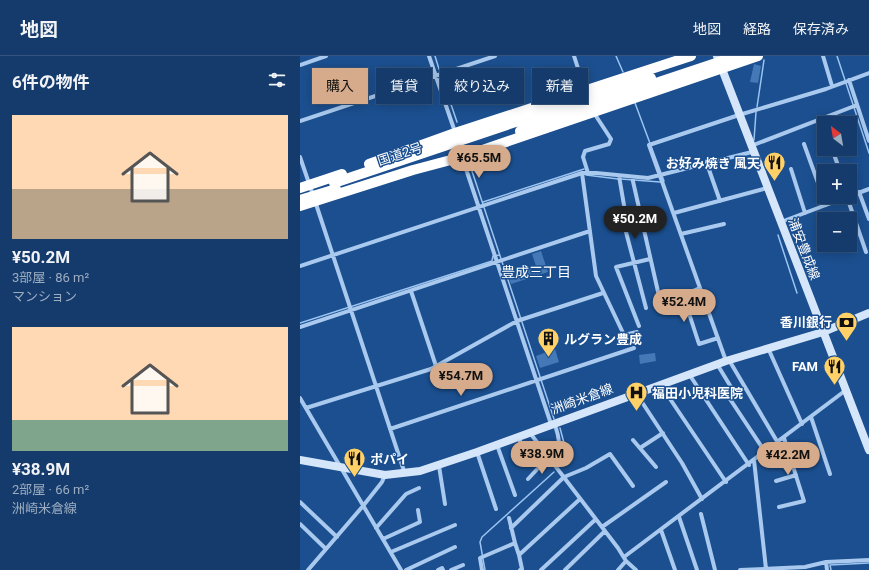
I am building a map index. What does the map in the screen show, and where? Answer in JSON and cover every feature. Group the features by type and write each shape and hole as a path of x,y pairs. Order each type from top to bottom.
{"highway":[{"path":"588,90 691,56"},
{"name":"国道2号","path":"300,194 335,186 542,120 579,105 717,56"},
{"name":"国道2号","path":"300,200 448,144 737,56"},
{"path":"413,170 462,157 758,56"},
{"path":"305,186 455,132 544,104"},
{"path":"300,206 413,170 507,137 542,120"},
{"path":"369,164 438,143 448,144"}],"main road":[{"name":"浦安豊成線","path":"717,56 751,149 869,450"},
{"name":"洲崎米倉線","path":"300,460 385,475 405,474 439,466 636,392 727,360 823,332 869,313"}],"street":[{"path":"300,64 326,56"},
{"path":"429,56 455,132"},
{"path":"300,121 495,56"},
{"path":"574,56 578,68"},
{"path":"823,56 832,86"},
{"path":"778,443 727,360 649,145 869,73"},
{"path":"847,81 869,141"},
{"path":"588,96 594,111 611,139 609,144 585,151 583,157 588,173"},
{"path":"300,266 582,173 632,179 662,178 751,149 855,106"},
{"path":"863,124 869,122"},
{"path":"804,144 826,205"},
{"path":"462,157 482,205 498,259 520,320 559,440 560,449 554,464"},
{"path":"300,158 305,186 315,201 375,387 405,474"},
{"path":"707,164 720,200"},
{"path":"791,169 805,213"},
{"path":"582,173 596,276 624,335 638,332"},
{"path":"619,178 625,211 621,214 632,263 646,308"},
{"path":"632,179 659,296"},
{"path":"674,213 767,188"},
{"path":"857,193 869,189"},
{"path":"860,192 869,219"},
{"path":"780,223 847,197 866,252"},
{"path":"681,234 724,224"},
{"path":"300,327 350,308 411,290 498,259 590,231"},
{"path":"639,326 616,267 650,258"},
{"path":"700,288 683,295 699,344 718,338"},
{"path":"411,290 436,366"},
{"path":"306,408 375,387 436,366 520,320 603,293"},
{"path":"390,429 634,348"},
{"path":"768,348 802,424"},
{"path":"717,364 734,392 728,396 765,452"},
{"path":"689,374 749,464"},
{"path":"660,384 726,482"},
{"path":"618,570 625,559 661,530 778,443 846,390"},
{"path":"636,392 663,433 702,499"},
{"path":"300,398 401,570"},
{"path":"811,417 830,474"},
{"path":"530,432 625,559 636,570"},
{"path":"640,448 663,433"},
{"path":"518,437 523,447 547,462 554,464"},
{"path":"779,507 804,501 784,438"},
{"path":"633,440 656,467"},
{"path":"497,445 515,494"},
{"path":"477,452 496,509"},
{"path":"511,528 564,478 586,468 610,454 633,486"},
{"path":"754,460 766,569"},
{"path":"528,479 542,464 547,462"},
{"path":"439,466 445,504"},
{"path":"308,570 363,506 382,482 385,475"},
{"path":"776,481 796,475"},
{"path":"602,527 666,482"},
{"path":"376,528 406,494 419,488"},
{"path":"519,555 580,499"},
{"path":"300,502 337,537"},
{"path":"383,539 420,522 418,510"},
{"path":"702,514 715,570"},
{"path":"678,517 697,570"},
{"path":"509,518 522,569 520,570"},
{"path":"541,570 596,519"},
{"path":"300,524 326,549"},
{"path":"391,552 455,525"},
{"path":"661,530 675,570"},
{"path":"565,570 605,531"},
{"path":"482,570 483,557 515,543"},
{"path":"406,570 455,547"},
{"path":"742,570 805,567 826,562 869,560"},
{"path":"826,562 827,570"},
{"path":"451,570 462,565"},
{"path":"438,570 442,568 443,570"}],"building":[{"path":"754,64 761,66 758,83 750,82"},
{"path":"541,251 548,272 511,284 509,278 517,275 516,272 536,266 532,254"},
{"name":"ルグラン豊成","path":"555,349 559,362 540,368 536,356"},
{"path":"655,353 656,361 640,364 639,355"}],"waterway":[{"path":"435,56 439,69"},
{"path":"616,56 623,72"},
{"path":"837,56 869,153"},
{"path":"757,107 764,60"},
{"path":"621,179 664,181 635,103"},
{"path":"451,104 457,122"},
{"path":"754,140 756,112"},
{"path":"468,159 554,419"},
{"path":"483,202 584,169"},
{"path":"586,175 618,179"},
{"path":"778,235 797,293"},
{"path":"300,323 492,261 493,256 500,255"},
{"path":"560,428 564,443 560,464"},
{"path":"485,570 480,542 482,537 554,472"},
{"path":"831,570 830,565 869,563"}],"place":[{"name":"お好み焼き 風天","path":"775,182"},
{"name":"香川銀行","path":"847,342"},
{"name":"ルグラン豊成","path":"548,358"},
{"name":"FAM","path":"834,386"},
{"name":"福田小児科医院","path":"637,412"},
{"name":"ポパイ","path":"354,478"}],"district":[{"name":"豊成三丁目","path":"536,272"}]}
